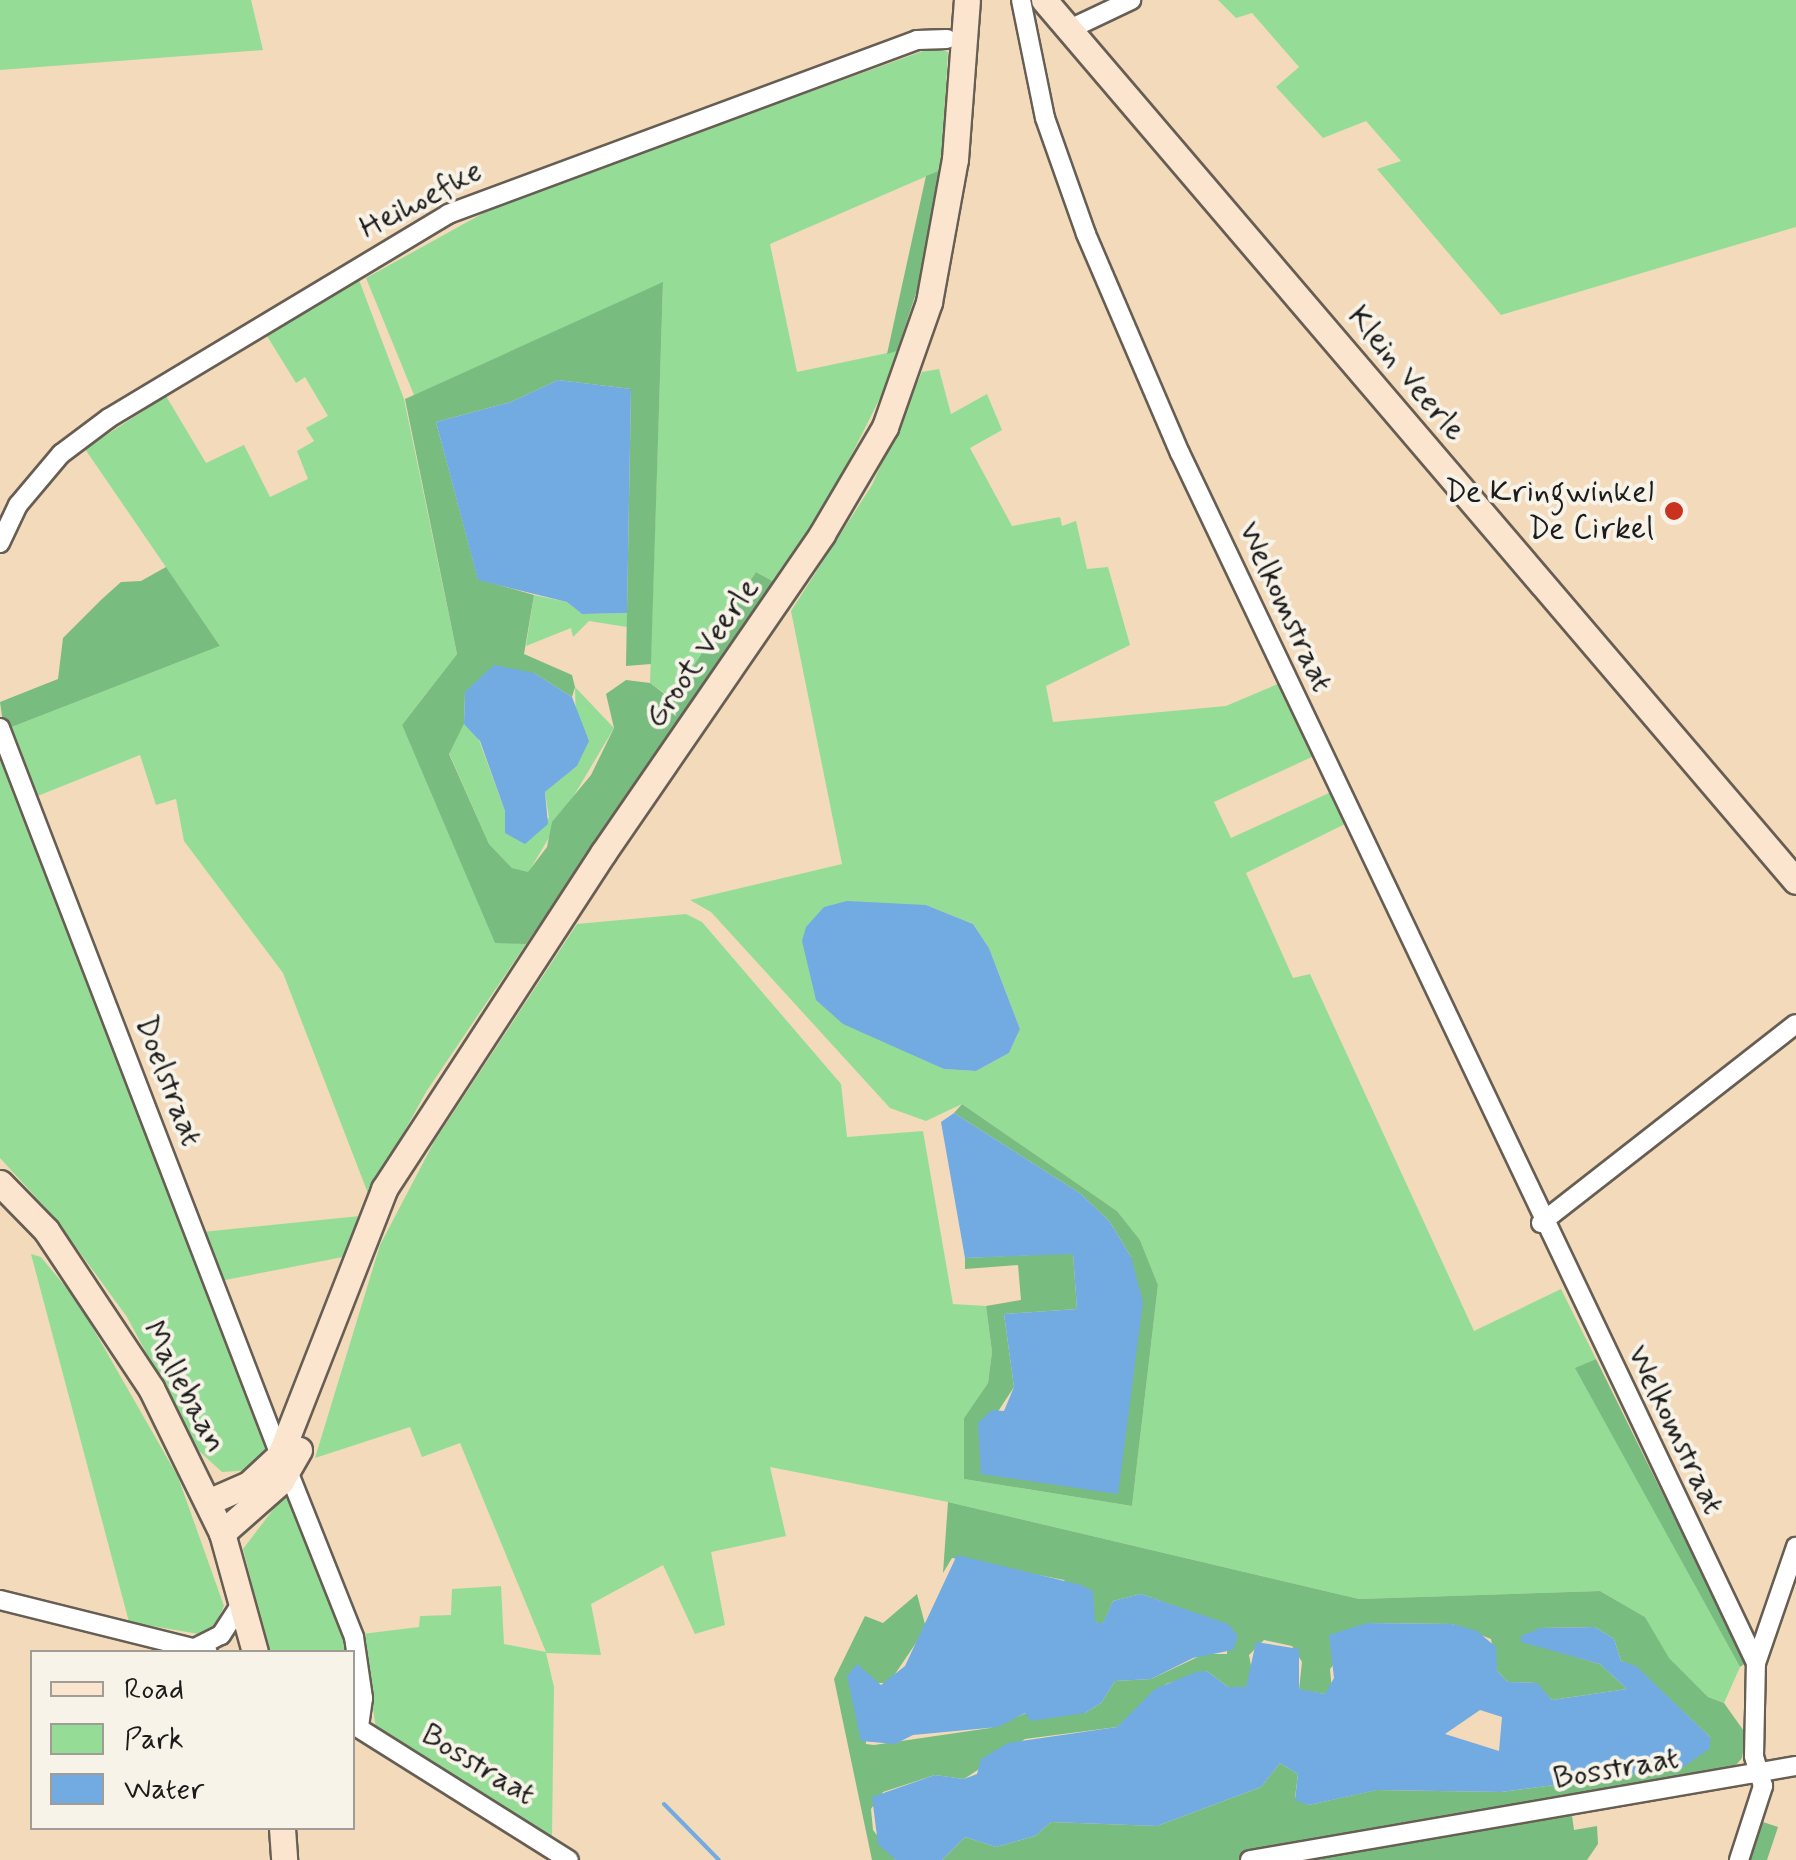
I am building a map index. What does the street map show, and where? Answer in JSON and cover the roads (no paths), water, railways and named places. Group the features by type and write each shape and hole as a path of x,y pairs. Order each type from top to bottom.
{"main road":[{"name":"Groot Veerle","path":"222,1533 284,1463 344,1286 405,1156 822,534 885,427 932,284 956,159 966,0"},
{"name":"Klein Veerle","path":"1044,0 1796,881"},
{"name":"Mallebaan","path":"0,1183 46,1230 106,1314 222,1533 255,1650"},
{"name":"Groot Veerle","path":"208,1502 284,1463"},
{"path":"282,1830 284,1860"}],"street":[{"name":"Welkomstraat","path":"1021,0 1044,118 1094,253 1180,454 1541,1222 1756,1664"},
{"path":"1070,29 1131,0"},
{"name":"Heihoefke","path":"0,543 18,505 41,477 110,418 448,214 917,40 947,39"},
{"name":"Doelstraat","path":"0,728 354,1637 363,1698 356,1726"},
{"path":"1541,1222 1796,1024"},
{"path":"1740,1860 1762,1796 1754,1756 1756,1664 1796,1546"},
{"path":"0,1600 196,1650"},
{"path":"201,1650 221,1635 243,1602"},
{"name":"Bosstraat","path":"356,1726 569,1860"},
{"name":"Bosstraat","path":"1250,1860 1796,1766"}],"water":[{"path":"558,380 631,389 627,613 582,614 567,602 478,580 436,422 511,402"},
{"path":"494,665 534,673 572,697 589,741 577,766 545,792 548,824 525,844 505,833 505,811 480,741 464,724 465,692"},
{"path":"847,901 926,905 973,924 989,948 1020,1029 1009,1053 976,1071 944,1069 843,1024 816,1000 802,941 806,927 824,907"},
{"path":"954,1113 1081,1194 1110,1222 1131,1257 1143,1302 1118,1494 981,1474 978,1423 992,1410 1004,1411 1014,1387 1004,1314 1077,1309 1073,1254 965,1258 941,1122"},
{"path":"957,1555 1081,1585 1093,1591 1095,1622 1103,1623 1113,1601 1141,1594 1228,1624 1238,1636 1233,1650 1193,1658 1151,1679 1115,1681 1101,1703 1085,1713 1031,1721 1025,1713 998,1727 913,1735 895,1744 861,1741 847,1676 857,1664 881,1685 905,1666"},
{"path":"1367,1623 1452,1624 1477,1631 1496,1647 1497,1671 1508,1682 1537,1683 1552,1700 1627,1689 1600,1664 1521,1642 1521,1636 1541,1628 1595,1627 1614,1639 1621,1661 1636,1666 1710,1737 1710,1748 1682,1768 1501,1792 1377,1790 1309,1805 1295,1800 1298,1774 1280,1763 1261,1787 1157,1826 1051,1822 1035,1836 996,1847 965,1837 942,1860 896,1860 878,1844 872,1797 935,1775 964,1779 977,1774 981,1759 1008,1743 1117,1727 1155,1689 1196,1672 1207,1671 1228,1687 1246,1687 1256,1642 1299,1649 1299,1689 1325,1694 1334,1678 1329,1635","holes":["1480,1710 1502,1717 1499,1751 1445,1734"]}],"waterway":[{"path":"664,1804 719,1860"}],"place":[{"name":"De Kringwinkel De Cirkel","path":"1674,511"}]}
